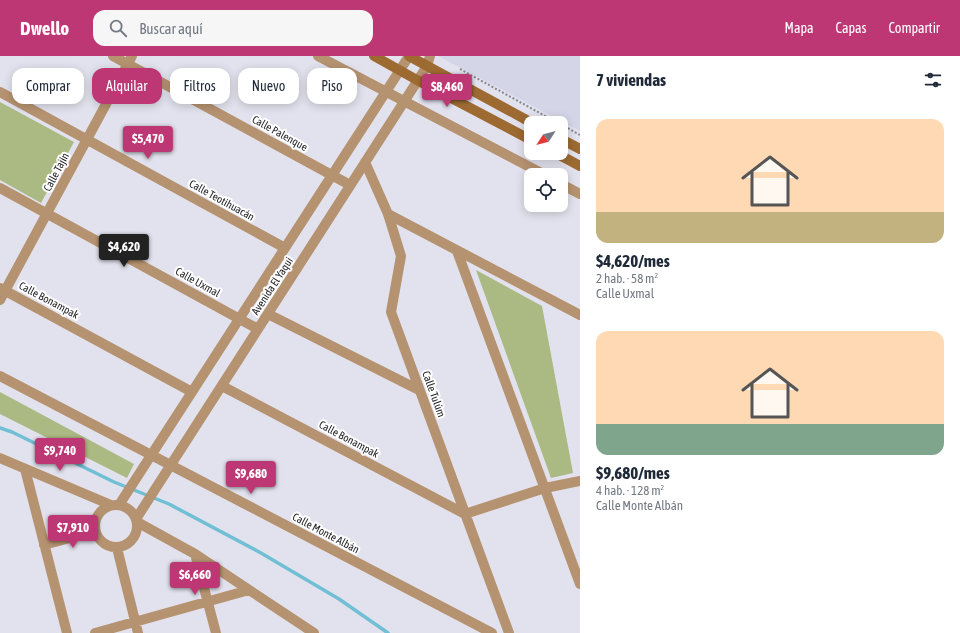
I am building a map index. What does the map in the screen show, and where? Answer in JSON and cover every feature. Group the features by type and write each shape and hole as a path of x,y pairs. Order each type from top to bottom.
{"main road":[{"path":"374,56 524,136"},
{"path":"409,56 428,61 524,118"},
{"path":"568,143 580,149"},
{"path":"568,160 580,166"}],"street":[{"name":"Calle Palenque","path":"113,56 130,60 350,185"},
{"path":"318,56 532,168"},
{"name":"Avenida El Yaqui","path":"115,505 125,496 409,56"},
{"name":"Calle Tajín","path":"0,300 3,289 47,213 130,60"},
{"name":"Avenida El Yaqui","path":"137,520 428,61"},
{"name":"Calle Teotihuacán","path":"0,92 285,248"},
{"name":"Calle Tulúm","path":"365,162 388,214 401,256 391,312 509,633"},
{"name":"Calle Uxmal","path":"0,188 258,329"},
{"path":"568,188 580,194"},
{"path":"388,214 580,315"},
{"path":"457,251 580,584"},
{"name":"Calle Bonampak","path":"3,289 192,392"},
{"path":"268,314 419,390"},
{"name":"Calle Monte Albán","path":"0,376 492,633"},
{"name":"Calle Bonampak","path":"222,386 465,514"},
{"path":"0,458 115,505 124,506 130,510 137,520 138,530 136,536 125,546 111,548 97,536 95,524 96,518 100,512 105,508 115,505"},
{"path":"25,469 67,633"},
{"path":"465,514 544,488 580,481"},
{"path":"137,520 195,554 302,628 314,633"},
{"path":"44,545 95,531"},
{"path":"117,548 138,633"},
{"path":"195,554 216,633"},
{"path":"95,633 249,590"}],"path":[{"path":"460,70 545,116"},
{"path":"568,128 580,135"}],"shaded area":[{"path":"438,56 580,56 580,131 568,125 568,116 552,116"}],"green space":[{"path":"0,102 74,142 41,203 0,180"},
{"path":"476,270 542,306 573,473 551,478"},
{"path":"0,392 134,464 127,478 0,414"}],"waterway":[{"path":"0,428 12,432 114,482 169,504 261,553 339,599 388,633"}]}
